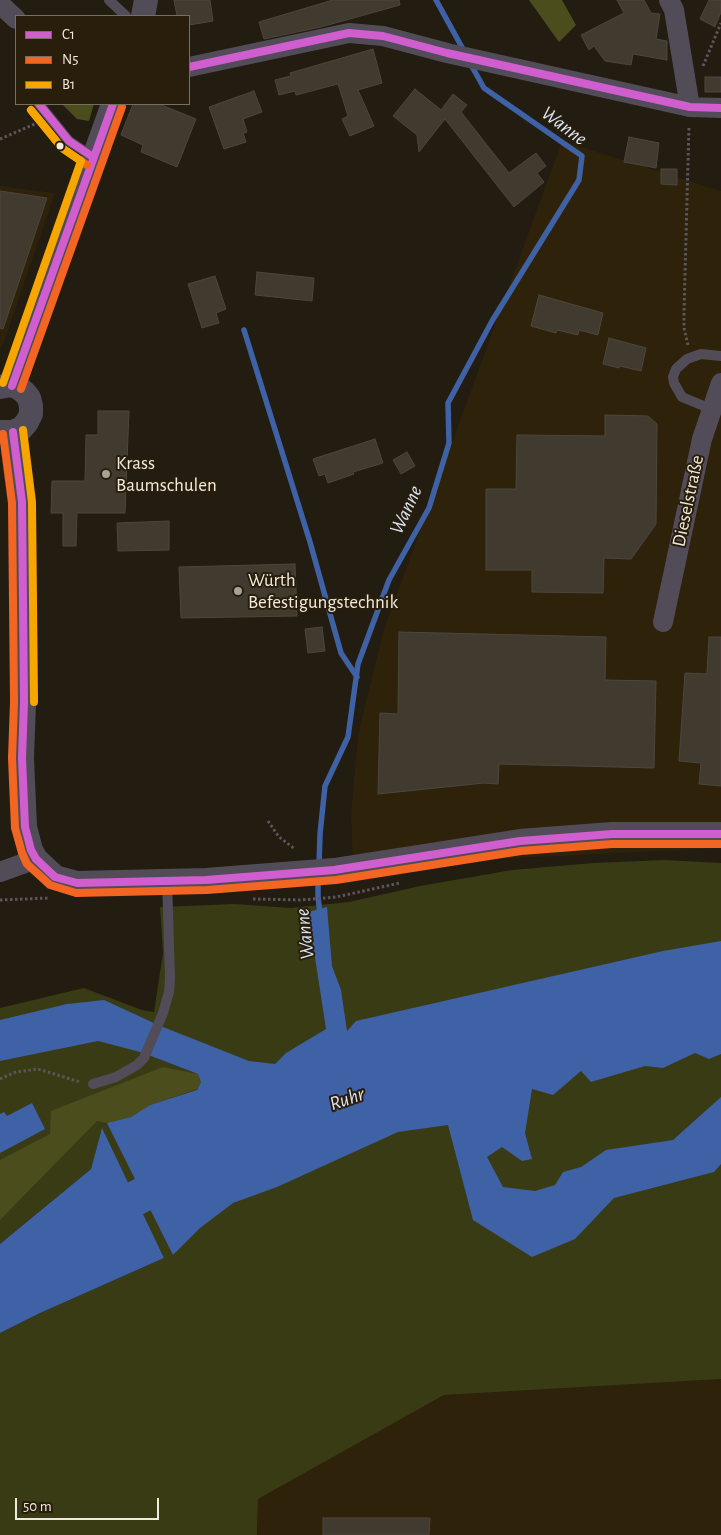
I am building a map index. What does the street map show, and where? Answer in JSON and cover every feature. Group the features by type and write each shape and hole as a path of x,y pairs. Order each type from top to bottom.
{"street":[{"path":"143,15 146,0"},
{"path":"669,0 674,10 688,101"},
{"path":"0,4 15,18"},
{"path":"190,67 349,34 383,36 447,53 721,108"},
{"path":"6,432 22,428 30,414 29,398 24,392 6,386 113,105"},
{"name":"Dieselstraße","path":"663,622 702,439 721,383"},
{"path":"6,432 15,440 22,502 24,702 22,758 24,809 28,840 36,859 55,877 77,883 206,880 334,870 520,841 612,834 721,834"},
{"path":"0,872 36,859"}],"lane":[{"path":"109,0 125,15"},
{"path":"40,105 69,141 93,157"},
{"path":"711,409 682,396 674,383 673,377 676,369 682,362 691,358 701,354 721,356"},
{"path":"93,1084 116,1077 137,1065 144,1058 161,1015 169,992 170,978 168,880"}],"path":[{"path":"691,358 684,328 688,101 721,23"},
{"path":"0,139 49,118"},
{"path":"268,821 279,837 295,849"},
{"path":"301,900 336,897 408,882"},
{"path":"0,1078 16,1072 38,1069 79,1082 93,1084"}],"shaded area":[{"path":"529,0 562,0 576,25 559,42"},
{"path":"63,105 94,105 89,121 77,119"},
{"path":"562,141 721,191 721,848 353,866 351,815 358,735 383,632"},
{"path":"0,186 55,193 0,349"},
{"path":"163,1067 198,1074 201,1082 197,1089 150,1105 131,1117 107,1123 97,1121 0,1220 0,1160 50,1134 51,1111"},
{"path":"721,1379 721,1535 258,1535 258,1499 444,1395"}],"green space":[{"path":"665,860 721,863 721,1379 444,1395 258,1499 257,1535 0,1535 0,1333 164,1258 102,1129 91,1169 0,1244 0,1008 84,988 142,1010 154,1012 163,953 160,907 234,904 291,908 349,902 420,886 512,870 593,863"}],"water":[{"path":"327,907 332,966 341,990 347,1031 356,1021 663,951 721,941 721,1054 709,1059 695,1053 663,1068 645,1066 591,1082 581,1071 553,1095 532,1089 525,1133 532,1159 522,1161 502,1147 487,1157 503,1187 535,1191 555,1185 563,1172 581,1167 606,1150 673,1140 721,1097 721,1164 714,1172 614,1198 575,1239 532,1257 473,1220 448,1125 398,1132 277,1187 233,1203 200,1228 173,1255 107,1123 131,1117 150,1105 197,1090 201,1082 198,1074 146,1054 158,1025 249,1061 275,1064 286,1053 326,1029 308,912"},
{"path":"104,1000 156,1024 144,1053 98,1041 0,1061 0,1020 67,1004"},
{"path":"32,1103 45,1129 0,1153 0,1114 4,1112 7,1116"},
{"path":"102,1128 164,1258 0,1333 0,1244 91,1169"}],"building":[{"path":"174,0 210,0 213,21 190,25 190,15 177,15"},
{"path":"333,0 399,0 400,5 321,27 264,39 259,22"},
{"path":"617,0 644,0 651,13 660,14 656,39 667,41 667,60 633,54 631,65 605,61 594,46 589,50 581,35 624,13"},
{"path":"709,0 721,0 721,12 715,27 700,19"},
{"path":"373,49 382,83 358,90 374,126 350,136 342,119 348,116 338,84 296,95 295,91 279,95 275,80 291,76 290,73"},
{"path":"705,77 721,77 721,92 705,92"},
{"path":"415,89 441,110 453,94 467,105 461,112 509,173 536,153 546,166 537,173 544,182 514,207 445,119 419,152 417,135 393,116"},
{"path":"254,91 262,112 243,119 247,132 243,133 246,142 224,149 209,107"},
{"path":"133,105 161,105 196,119 177,167 141,152 143,145 121,135"},
{"path":"629,137 659,143 656,168 624,162"},
{"path":"661,169 677,169 677,185 661,184"},
{"path":"0,191 47,198 3,329 0,328"},
{"path":"257,272 314,278 312,301 255,295"},
{"path":"215,276 226,309 216,313 219,323 202,328 188,284"},
{"path":"539,295 603,313 598,335 579,330 578,335 557,330 556,333 531,326"},
{"path":"609,338 646,348 641,371 603,364"},
{"path":"98,411 129,411 125,513 77,513 76,546 63,546 63,513 51,513 52,481 85,481 86,435 98,435"},
{"path":"605,415 648,416 657,424 656,524 631,559 604,558 603,593 532,592 532,570 486,570 486,489 516,489 517,435 605,436"},
{"path":"375,439 383,463 353,472 354,474 328,483 325,474 319,476 313,459"},
{"path":"407,452 415,466 401,474 393,460"},
{"path":"169,521 169,550 118,551 117,523"},
{"name":"Würth Befestigungstechnik","path":"295,564 297,616 181,618 179,567"},
{"path":"322,627 325,651 308,653 305,629"},
{"path":"399,632 606,637 605,680 656,681 654,768 499,764 498,784 484,783 378,794 380,713 398,714"},
{"path":"709,637 721,637 721,786 699,784 701,763 679,761 685,673 707,674"},
{"path":"323,1518 430,1518 429,1535 323,1535"}],"waterway":[{"name":"Wanne","path":"436,0 464,51"},
{"name":"Wanne","path":"319,866 325,786 348,737 358,664 389,580 429,508 449,443 448,403 492,321 579,180 582,156 484,88 470,63"},
{"path":"244,330 310,542 341,653 357,677"},
{"name":"Wanne","path":"318,877 320,915"},
{"name":"Ruhr","path":"92,1220 184,1174"}],"transit line":[{"name":"C1","path":"190,67 349,33 383,36 447,53 690,107 721,108"},
{"name":"C1","path":"40,105 69,141 93,157"},
{"name":"C1","path":"12,386 113,105"},
{"name":"N5","path":"21,389 122,107"},
{"name":"N5","path":"31,110 62,148 87,165"},
{"name":"B1","path":"3,383 81,161 62,148 31,110"},
{"name":"B1","path":"23,430 32,502 34,702"},
{"name":"C1","path":"13,432 22,502 24,702 22,758 25,827 31,850 36,859 55,877 77,883 206,880 334,870 520,841 612,834 721,834"},
{"name":"N5","path":"3,434 12,503 14,702 12,758 15,828 27,864 50,885 76,893 207,890 336,880 521,851 612,844 721,844"}],"place":[{"name":"Krass Baumschulen","path":"106,474"},
{"name":"Würth Befestigungstechnik","path":"238,591"}]}
